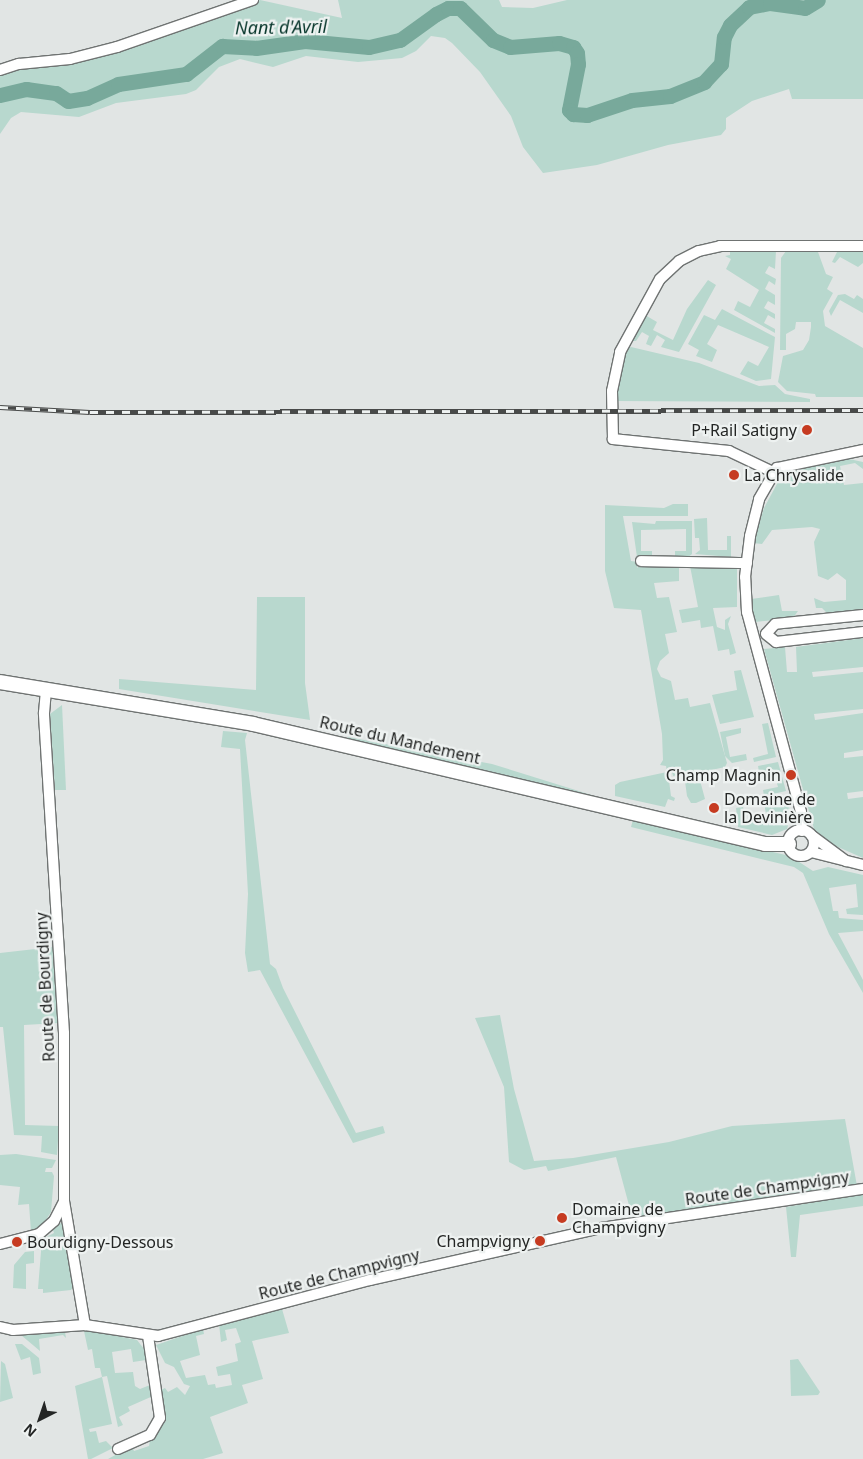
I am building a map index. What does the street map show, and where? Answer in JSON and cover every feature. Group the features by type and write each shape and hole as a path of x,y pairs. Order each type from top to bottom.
{"main road":[{"name":"Route du Mandement","path":"0,682 253,724 765,844 789,844"}],"street":[{"path":"0,70 18,64 70,59 117,47 253,0"},
{"path":"774,472 729,451 613,438 612,391 620,352 656,284 679,261 699,251 720,246 863,246"},
{"path":"811,852 814,842 807,833 752,636 745,591 747,563 756,509 774,472 781,465 863,450"},
{"path":"641,561 747,563"},
{"path":"752,636 766,634 771,626 785,623 863,614"},
{"path":"785,623 790,633 788,641"},
{"path":"766,634 772,642 863,632"},
{"name":"Route de Bourdigny","path":"46,689 44,712 64,1033 64,1201 85,1325"},
{"path":"847,862 807,833 792,834 789,844 797,855 811,852 847,862 863,865"},
{"name":"Route de Champvigny","path":"0,1327 13,1330 85,1325 148,1336 164,1335 370,1280 602,1228 863,1189"},
{"path":"0,1244 39,1234 54,1220 64,1201"},
{"path":"118,1449 145,1439 160,1418 148,1336"}],"green space":[{"path":"260,0 342,18 338,0 499,0 502,7 533,8 567,0 863,0 863,99 792,99 789,89 752,101 726,118 726,129 721,135 668,145 597,165 543,173 523,147 511,116 480,72 452,43 445,38 431,36 416,51 402,58 358,62 306,56 273,67 240,59 219,67 196,90 186,94 116,103 79,117 21,112 11,118 0,134 0,91 10,95 27,93 23,86 0,90 0,76 10,69 42,64"},
{"path":"863,250 863,263 858,267 840,257 835,263 832,262 837,252 818,252 826,274 833,277 827,289 833,293 823,311 825,326 863,348 863,397 816,397 815,394 787,391 778,382 783,356 803,350 809,340 811,322 796,322 795,329 786,334 786,350 780,350 781,258 786,251"},
{"path":"730,251 776,251 775,269 769,266 765,273 776,279 775,285 769,281 765,289 775,295 775,305 768,301 764,308 775,314 775,319 768,315 764,323 775,329 775,333 734,310 738,301 750,307 759,290 726,269 731,259 725,256 730,255"},
{"path":"708,280 716,285 679,352 661,347 665,340 657,335 651,346 646,344 649,336 642,332 636,341 632,341 645,315 657,322 653,330 673,340 687,309"},
{"path":"845,294 854,299 857,295 863,299 863,313 840,300 831,316 829,311 838,295"},
{"path":"722,309 775,337 771,379 756,381 740,374 748,361 758,366 769,347 718,325 707,344 717,350 712,362 696,356 699,350 688,344 704,315 715,320"},
{"path":"631,347 699,363 759,386 775,385 785,394 810,399 810,402 614,401 626,349"},
{"path":"849,459 863,462 863,469 855,463 840,466 844,485 863,483 863,610 828,614 822,608 816,608 814,598 824,602 846,600 846,580 837,573 828,580 818,576 814,542 820,529 812,527 772,530 762,544 753,543 764,508 778,482 801,468"},
{"path":"673,504 688,504 688,516 623,516 631,561 638,562 637,568 643,563 679,565 679,581 654,583 657,598 669,597 677,632 665,634 669,653 660,661 657,669 661,677 671,681 675,700 688,698 690,707 710,703 727,763 725,767 698,773 705,799 696,803 691,803 687,796 684,774 673,776 672,772 668,773 671,796 675,798 674,801 668,799 665,807 615,796 615,785 620,782 667,772 666,766 660,765 663,760 662,734 641,610 614,608 605,571 605,505 664,508"},
{"path":"707,518 708,550 727,550 727,536 731,536 731,557 695,554 700,550 699,538 695,538 694,519"},
{"path":"656,521 692,521 692,554 688,557 675,557 675,551 686,551 686,529 641,530 641,551 652,551 652,557 637,557 632,522 655,524"},
{"path":"690,566 737,567 737,607 713,608 717,627 725,630 725,620 731,616 728,624 736,653 730,655 729,649 718,651 713,626 701,628 700,620 682,623 679,610 698,607"},
{"path":"779,595 782,611 798,611 793,618 755,622 751,599"},
{"path":"257,597 305,597 305,683 310,720 119,689 119,679 256,690"},
{"path":"863,638 863,667 812,672 813,677 863,672 863,709 814,714 815,720 863,713 863,750 844,753 844,758 863,756 863,791 847,793 848,799 863,797 863,858 829,843 814,829 764,649 785,647 787,672 797,672 796,647"},
{"path":"741,670 754,717 720,724 712,695 737,690 734,671"},
{"path":"62,705 66,790 55,790 50,714"},
{"path":"768,723 776,757 754,762 753,758 768,754 762,724"},
{"path":"741,728 741,733 726,737 730,757 746,754 747,760 732,763 725,756 720,732"},
{"path":"223,731 247,733 245,740 270,964 276,969 283,988 356,1133 383,1126 385,1133 353,1143 260,970 248,972 245,953 248,894 240,749 221,747"},
{"path":"348,737 492,764 598,797 347,739"},
{"path":"778,762 786,791 764,796 763,790 778,787 773,769 759,772 758,766"},
{"path":"769,801 771,808 788,802 791,815 787,829 772,835 738,827 736,808 743,807 746,823 767,819 764,803"},
{"path":"633,820 790,856 813,871 828,867 863,875 863,915 847,914 846,909 858,907 856,884 829,888 833,911 838,911 839,918 863,920 863,931 838,933 863,980 863,993 829,934 803,873 794,867 631,827"},
{"path":"53,947 58,1023 24,1025 25,1125 59,1126 57,1155 41,1152 42,1136 14,1135 3,1027 0,1027 0,953"},
{"path":"500,1015 514,1089 534,1161 573,1158 669,1142 732,1126 845,1119 857,1186 638,1219 636,1210 630,1209 616,1157 548,1171 546,1166 524,1170 509,1162 504,1087 475,1018"},
{"path":"16,1154 56,1160 52,1168 46,1168 45,1172 52,1172 54,1176 51,1212 42,1226 31,1232 29,1204 18,1205 20,1187 0,1185 0,1155"},
{"path":"863,1194 863,1206 800,1215 796,1257 791,1257 786,1207"},
{"path":"63,1221 75,1285 71,1290 43,1293 43,1289 38,1289 42,1239 54,1233 53,1230"},
{"path":"34,1251 34,1263 26,1264 26,1289 13,1288 14,1265 25,1252"},
{"path":"282,1309 289,1333 252,1341 263,1379 242,1385 248,1403 210,1417 223,1453 203,1459 108,1459 132,1446 134,1451 149,1446 150,1440 166,1421 159,1391 165,1388 168,1392 177,1387 185,1395 190,1386 184,1384 174,1367 165,1363 156,1345 203,1329 204,1334 196,1336 200,1355 180,1361 186,1378 205,1375 208,1385 215,1384 216,1388 232,1385 230,1374 218,1376 216,1367 238,1361 235,1344 241,1342 236,1328 225,1330 227,1340 221,1342 219,1324"},
{"path":"84,1331 137,1340 144,1349 146,1360 133,1362 131,1349 112,1352 115,1373 133,1372 135,1386 140,1389 150,1385 153,1396 128,1407 130,1411 119,1417 123,1425 118,1427 107,1376 102,1377 100,1368 95,1368 92,1349 88,1350"},
{"path":"65,1332 66,1338 63,1335 39,1339 40,1351 21,1335"},
{"path":"15,1344 22,1344 39,1358 41,1373 33,1375 30,1357 21,1360"},
{"path":"798,1359 820,1392 818,1395 791,1396 790,1360"},
{"path":"1,1361 5,1364 13,1398 0,1402"},
{"path":"102,1377 112,1424 89,1429 90,1432 96,1431 99,1443 106,1441 113,1448 88,1459 75,1386"}],"waterway":[{"name":"Nant d'Avril","path":"0,95 26,89 56,93 68,101 87,98 118,84 186,74 222,46 256,48 305,41 369,47 400,40 436,14 448,8 460,8 493,40 510,47 559,43 573,47 577,53 578,64 569,110 573,114 587,115 632,100 670,96 704,82 721,64 724,37 730,25 749,7 770,3 805,8 818,0"}],"railway":[{"path":"0,407 90,412 863,410"}],"place":[{"name":"P+Rail Satigny","path":"807,430"},
{"name":"La Chrysalide","path":"734,475"},
{"name":"Champ Magnin","path":"791,775"},
{"name":"Domaine de la Devinière","path":"714,808"},
{"name":"Domaine de Champvigny","path":"562,1218"},
{"name":"Champvigny","path":"540,1241"},
{"name":"Bourdigny-Dessous","path":"17,1242"}]}
